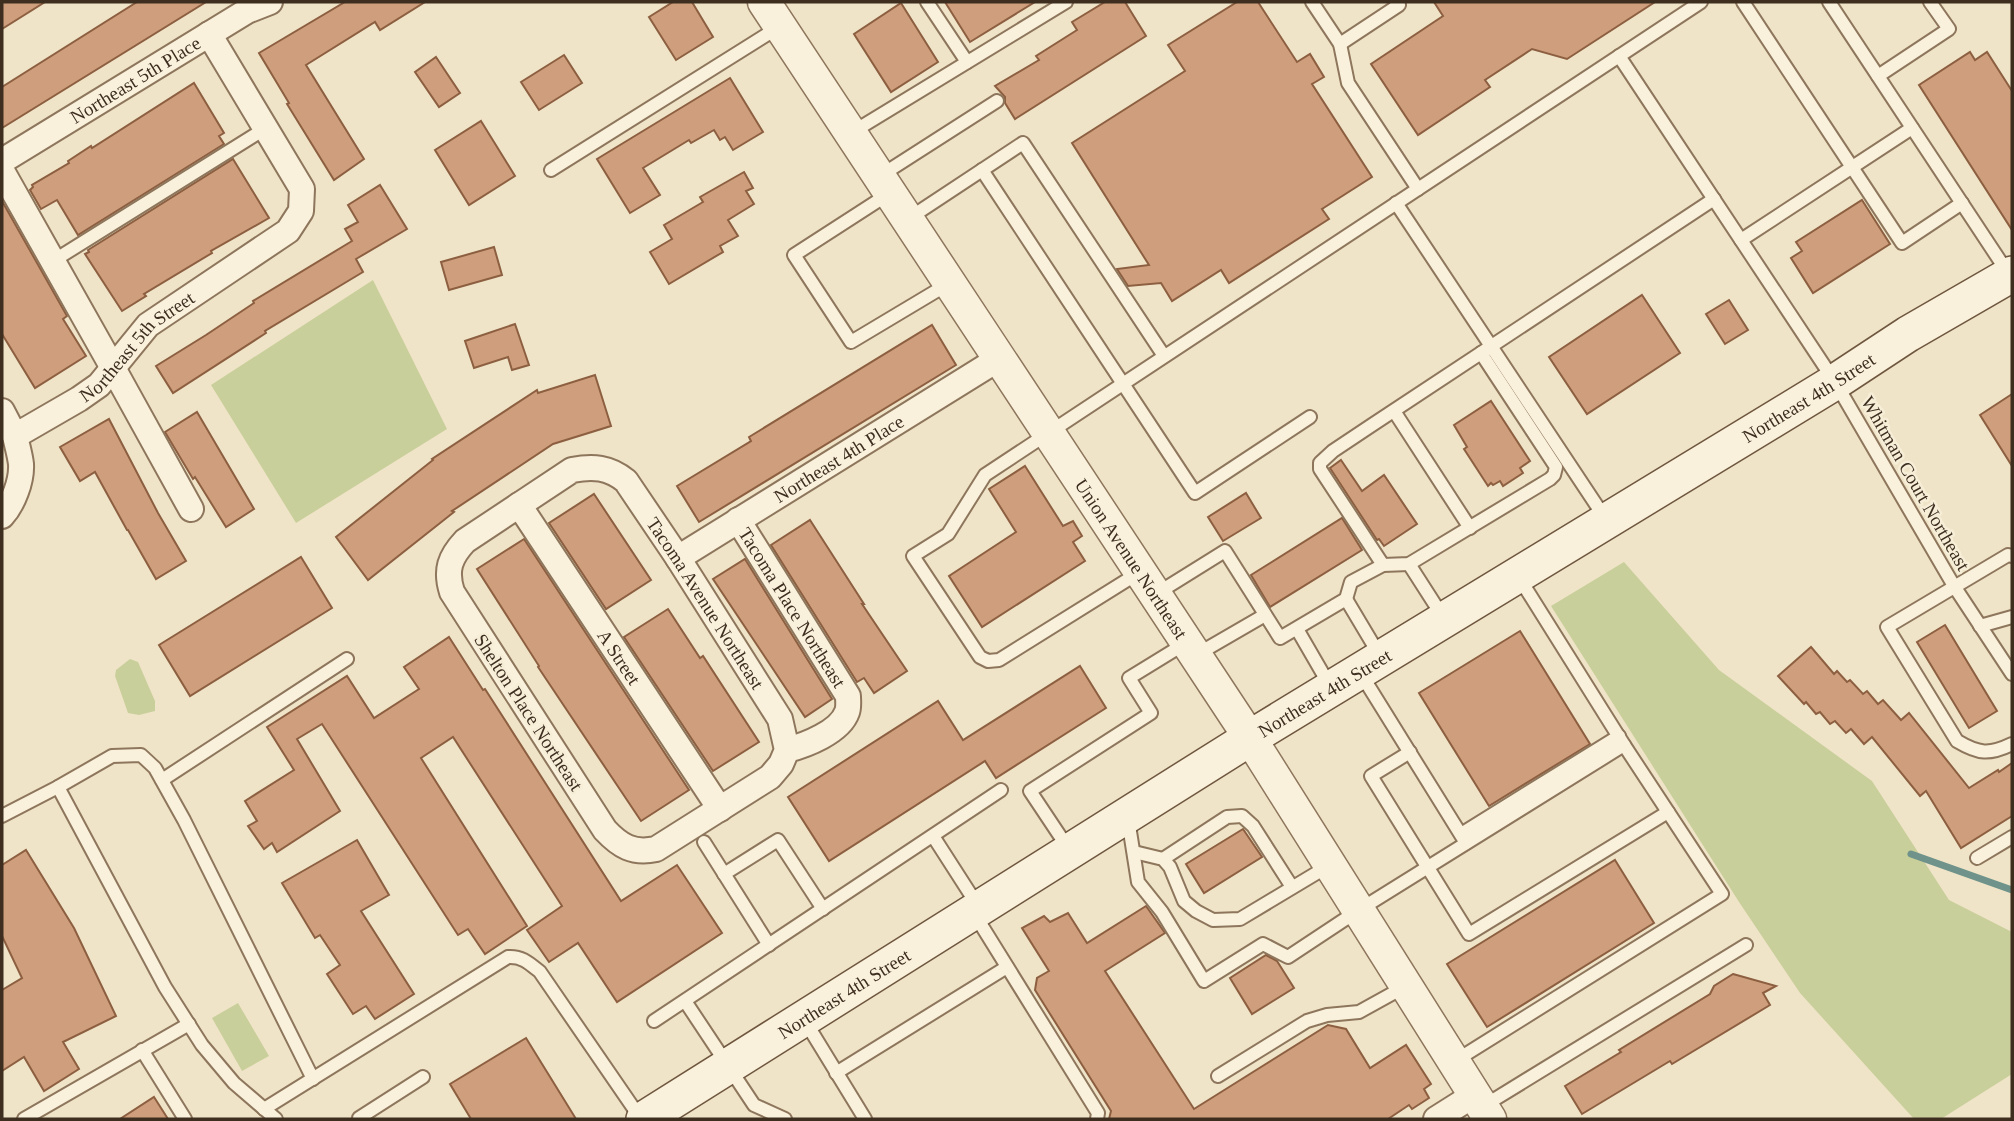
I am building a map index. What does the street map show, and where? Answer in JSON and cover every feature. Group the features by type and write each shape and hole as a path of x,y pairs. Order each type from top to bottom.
{"main road":[{"name":"Northeast 4th Street","path":"642,1119 1251,738 1835,382 1908,334 2011,275"}],"street":[{"name":"Northeast 5th Place","path":"2,161 247,11 270,2"},
{"name":"Union Avenue Northeast","path":"772,14 1251,738 1482,1107"},
{"path":"209,34 266,128"},
{"name":"Northeast 5th Street","path":"15,436 99,385 148,325 288,231 301,211 302,189 266,128"},
{"path":"2,171 191,509"},
{"name":"Northeast 4th Place","path":"678,558 1000,358"},
{"path":"2,411 15,436 21,466 10,508 2,516"},
{"name":"Tacoma Avenue Northeast","path":"519,505 572,470 591,467 604,469 617,473 626,481 780,719 787,750"},
{"name":"Shelton Place Northeast","path":"519,505 465,541 454,552 449,565 448,580 452,592 605,830 617,842 642,852 656,849 720,809"},
{"name":"A Street","path":"519,505 720,809"},
{"name":"Tacoma Place Northeast","path":"738,520 848,696 849,710 842,722 810,743 787,750"},
{"path":"720,809 769,777 787,750"},
{"path":"1436,1119 1482,1107"}],"lane":[{"path":"927,2 967,62"},
{"path":"851,133 1066,2"},
{"path":"1312,2 1340,44 1348,83 1418,189"},
{"path":"1340,44 1399,5 1396,2"},
{"path":"1346,600 1280,638 1225,551 1148,583 999,660 988,661 980,657 913,556 948,534 985,475 1701,2"},
{"path":"1742,2 1902,243 1962,203"},
{"path":"1829,2 2011,275"},
{"path":"1878,76 1948,29 1930,2"},
{"path":"551,170 772,14"},
{"name":"Whitman Court Northeast","path":"1619,56 1835,382 1954,586 2012,674"},
{"path":"950,283 850,342 794,255 997,101"},
{"path":"53,261 266,128"},
{"path":"1741,240 1912,128"},
{"path":"908,219 1023,143 1164,356"},
{"path":"982,170 1195,493 1310,416"},
{"path":"1382,565 1320,469 1320,463 1333,451 1714,199"},
{"path":"1358,673 1346,600 1351,582 1382,565 1409,564 1550,479 1556,467 1396,203"},
{"path":"1486,350 1607,521"},
{"path":"1394,411 1470,528"},
{"path":"2012,556 2008,555 1887,627 1957,741 1972,750 1984,752 2012,744"},
{"path":"1409,564 1444,620"},
{"path":"1454,1061 1722,894 1517,576"},
{"path":"1071,851 1030,791 1151,713 1129,678 1265,615"},
{"path":"1980,626 2012,617"},
{"path":"1297,629 1358,673 1464,839"},
{"path":"162,780 347,659"},
{"path":"1128,815 1138,882 1162,912 1204,981 1263,944 1288,957 1427,868 1464,839 1622,740"},
{"path":"1409,751 1371,775 1469,934 1668,812"},
{"path":"2,816 112,756 141,755 155,768 162,780 313,1079"},
{"path":"58,787 165,987 202,1045 234,1083 276,1119"},
{"path":"654,1021 1001,790"},
{"path":"1163,859 1227,817 1242,816 1253,826 1292,887"},
{"path":"933,835 1007,967 1098,1113 1097,1119"},
{"path":"1977,858 2012,837"},
{"path":"724,874 778,840 823,909"},
{"path":"704,842 769,945"},
{"path":"1134,852 1163,859 1170,867 1184,901 1213,920 1240,919 1330,864"},
{"path":"1482,1107 1746,945"},
{"path":"264,1109 508,957 517,956 540,972 642,1119"},
{"path":"836,1073 1007,967"},
{"path":"1218,1076 1307,1021 1327,1015 1359,1013 1406,986"},
{"path":"685,1001 754,1105 755,1119"},
{"path":"803,1019 864,1119"},
{"path":"24,1119 189,1024"},
{"path":"142,1050 186,1119"},
{"path":"360,1119 423,1077"},
{"path":"754,1105 785,1119"}],"green space":[{"path":"373,280 447,429 296,523 211,385"},
{"path":"1624,562 1719,670 1872,781 1949,900 2012,932 2012,1074 1941,1119 1914,1119 1800,993 1551,606"},
{"path":"130,659 138,662 155,701 155,711 139,715 128,713 115,676 116,670"},
{"path":"238,1003 269,1056 242,1071 212,1018"}],"building":[{"path":"2,2 45,2 2,29"},
{"path":"137,2 206,2 2,128 2,87"},
{"path":"345,2 425,2 380,30 375,22 306,65 364,159 334,180 259,53"},
{"path":"673,2 692,2 713,37 676,60 649,17"},
{"path":"945,2 1035,2 970,42"},
{"path":"1105,2 1125,2 1146,36 1015,119 1005,103 1005,97 995,86 1039,60 1036,56 1077,30 1072,22"},
{"path":"1237,2 1258,2 1297,62 1310,54 1324,77 1312,84 1372,177 1322,209 1329,219 1229,283 1221,270 1172,301 1161,283 1128,286 1117,269 1149,265 1072,143 1185,71 1168,45"},
{"path":"1434,2 1655,2 1567,59 1532,49 1485,80 1490,87 1418,135 1371,64 1443,16"},
{"path":"901,3 938,62 891,92 854,34"},
{"path":"1970,52 1975,60 1987,52 2012,91 2012,230 1919,85"},
{"path":"564,55 582,83 539,110 521,82"},
{"path":"436,57 460,93 439,107 415,72"},
{"path":"730,78 763,132 733,150 725,137 720,140 714,130 691,143 689,140 643,168 660,195 630,213 597,159"},
{"path":"194,83 224,133 219,136 224,144 78,235 57,200 41,209 30,190 32,185"},
{"path":"481,121 515,176 469,205 435,150"},
{"path":"233,159 269,218 211,251 212,253 144,294 146,296 122,311 85,254"},
{"path":"744,172 753,188 746,191 754,204 728,220 738,236 720,246 723,252 669,284 650,252 672,239 664,225 703,202 700,197"},
{"path":"380,185 407,229 356,259 363,272 265,331 266,333 173,393 156,366 254,303 253,301 352,241 345,229 358,222 348,205"},
{"path":"1862,200 1890,244 1813,293 1791,258 1802,251 1796,242"},
{"path":"2,201 67,316 63,319 86,356 35,388 2,334"},
{"path":"494,247 502,275 449,290 441,262"},
{"path":"1642,295 1680,353 1587,414 1549,357"},
{"path":"1729,300 1748,330 1725,344 1706,314"},
{"path":"515,324 529,365 512,370 508,357 474,368 465,341"},
{"path":"932,325 956,365 699,522 677,486 751,441 749,437"},
{"path":"595,375 611,426 553,444 452,511 454,512 368,580 336,537 432,459 537,390 538,393"},
{"path":"2012,394 2012,466 1980,415"},
{"path":"1491,401 1530,461 1520,468 1523,473 1503,486 1500,481 1488,486 1464,449 1467,447 1454,425"},
{"path":"197,412 254,509 226,527 165,432"},
{"path":"109,419 186,561 156,579 95,472 80,481 60,447"},
{"path":"1341,460 1362,491 1384,475 1417,524 1384,546 1377,540 1330,468"},
{"path":"1025,466 1063,526 1073,521 1082,536 1073,542 1085,561 982,627 949,576 1016,532 989,489"},
{"path":"1246,493 1261,518 1223,541 1208,517"},
{"path":"594,494 651,580 606,609 549,523"},
{"path":"1342,518 1362,550 1270,607 1251,575"},
{"path":"810,520 907,671 874,693 864,678 857,682 771,545"},
{"path":"524,539 689,790 641,821 538,667 477,569"},
{"path":"301,557 332,608 190,696 159,645"},
{"path":"745,559 832,699 805,717 713,579"},
{"path":"668,609 700,658 703,656 759,742 713,771 624,637"},
{"path":"1945,625 1997,711 1969,728 1917,642"},
{"path":"1520,631 1590,744 1489,806 1419,693"},
{"path":"449,637 621,901 677,865 722,933 617,1002 578,943 549,962 527,930 562,906 453,737 421,758 527,926 485,954 468,929 458,935 322,724 297,739 340,811 277,852 272,843 264,849 248,826 257,821 245,801 294,770 267,727 347,676 374,718 419,689 404,667"},
{"path":"1811,647 1834,674 1837,671 1863,694 1867,691 1878,704 1883,700 1901,720 1909,713 1969,788 2012,763 2012,816 1961,848 1926,791 1920,796 1872,737 1864,744 1851,729 1846,733 1835,721 1830,724 1820,712 1816,714 1806,702 1804,704 1778,676"},
{"path":"1080,666 1106,708 996,778 985,761 829,861 788,797 938,701 963,740"},
{"path":"1243,829 1262,857 1204,893 1186,864"},
{"path":"357,840 389,895 361,911 414,994 375,1019 366,1006 353,1014 327,974 340,965 320,935 315,938 282,883"},
{"path":"26,850 74,928 116,1016 63,1042 79,1069 44,1091 24,1057 2,1071 2,990 22,978 2,936 2,865"},
{"path":"1615,860 1654,923 1487,1027 1447,964"},
{"path":"1146,906 1165,933 1105,971 1194,1109 1328,1025 1346,1029 1370,1068 1406,1045 1431,1084 1424,1089 1429,1098 1412,1109 1409,1105 1388,1119 1109,1119 1111,1111 1035,990 1037,978 1049,971 1022,928 1044,916 1050,922 1068,913 1087,943"},
{"path":"1266,955 1277,961 1294,988 1252,1014 1230,978"},
{"path":"1733,974 1776,986 1763,993 1770,1005 1582,1114 1565,1086 1710,994 1714,986"},
{"path":"526,1038 576,1119 471,1119 450,1084"},
{"path":"154,1097 168,1119 120,1119"}],"waterway":[{"path":"1911,854 2012,890"}]}
